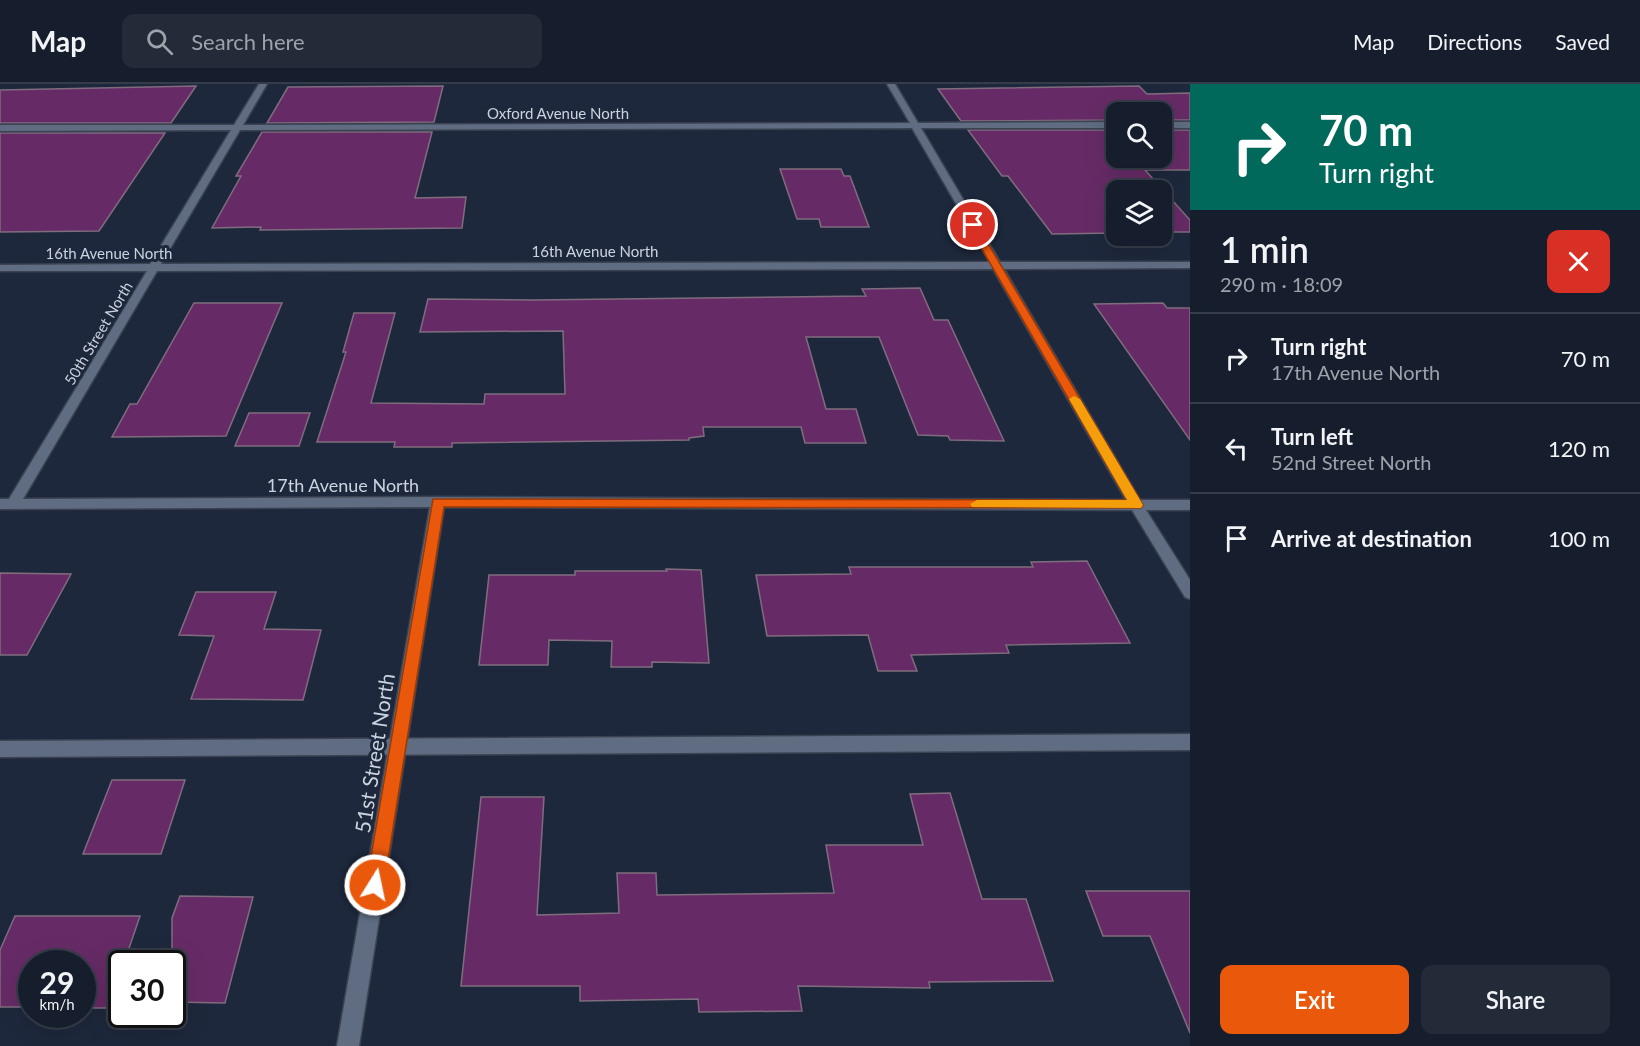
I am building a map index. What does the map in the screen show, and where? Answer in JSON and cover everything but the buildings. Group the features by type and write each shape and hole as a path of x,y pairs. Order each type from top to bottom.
{"street":[{"name":"50th Street North","path":"7,504 154,268 263,84"},
{"path":"891,84 1136,505 1190,593"},
{"name":"Oxford Avenue North","path":"0,128 1106,125"},
{"path":"1172,125 1190,125"},
{"name":"16th Avenue North","path":"0,268 1190,265"},
{"name":"17th Avenue North","path":"7,504 438,502 1190,505"},
{"name":"51st Street North","path":"348,1046 438,502"},
{"path":"0,749 1190,742"}],"slow traffic":[{"path":"977,504 1136,505 1074,399"}],"route":[{"path":"375,885 438,502 1136,505 973,225"}]}
